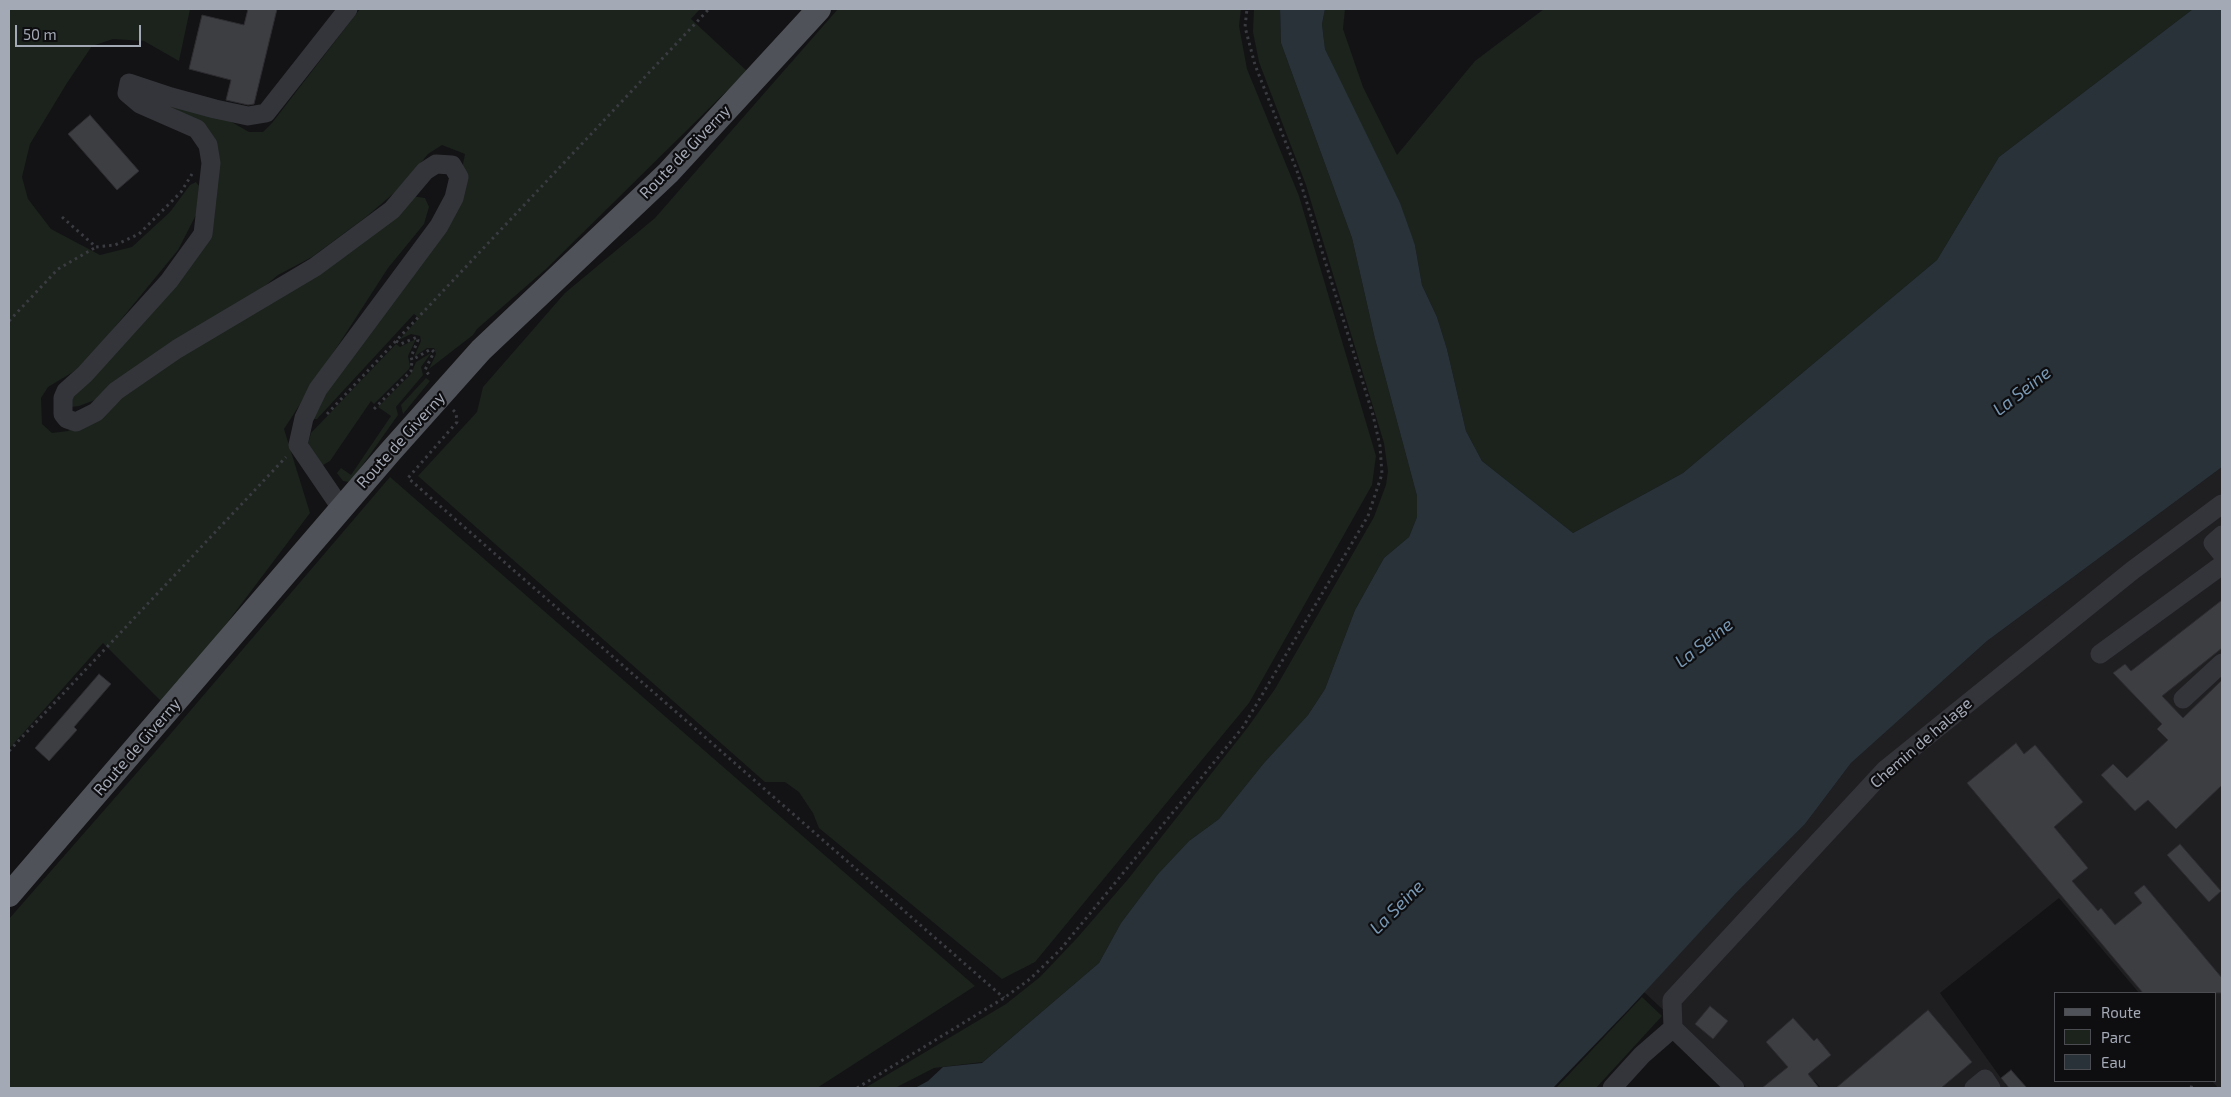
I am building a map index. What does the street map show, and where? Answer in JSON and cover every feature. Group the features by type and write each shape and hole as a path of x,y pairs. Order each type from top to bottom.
{"main road":[{"name":"Route de Giverny","path":"9,895 341,508 481,350 668,173 819,9"}],"street":[{"path":"341,508 298,445 304,418 318,388 439,226 454,198 459,177 452,165 436,164 426,171 392,210 315,267 177,349 116,391 96,412 76,422 67,419 63,414 63,398 66,391 85,374 169,281 203,234 211,163 208,145 197,130 140,104 127,93 129,83 215,109 248,116 266,113 348,9"},
{"name":"Chemin de halage","path":"1673,1028 1672,1000 1885,770 2133,570 2222,504"},
{"path":"2222,535 2213,543 2222,554"},
{"path":"2100,654 2222,565"},
{"path":"2182,698 2222,663"},
{"path":"1612,1088 1642,1055 1673,1028 1735,1088"},
{"path":"1974,1088 1985,1079 1991,1088"}],"path":[{"path":"322,418 708,9"},
{"path":"857,1088 1004,998 1030,978 1060,950 1243,726 1368,516 1382,474 1380,446 1373,415 1297,171 1256,65 1245,27 1247,9"},
{"path":"9,322 58,269 96,247 115,246 139,234 181,192 208,145"},
{"path":"62,216 96,247"},
{"path":"374,410 411,371 411,357 418,340 417,337 401,344 396,341"},
{"path":"412,360 431,349 434,352 425,370 443,389 440,397 456,413 457,422 408,478 1004,998"},
{"path":"9,751 298,445"}],"shaded area":[{"path":"2222,467 2222,1088 2218,1088 2213,1082 2216,1082 2216,992 2138,992 2059,898 1940,993 2008,1088 1821,1088 1814,1080 1805,1088 1747,1088 1644,992 1735,894 1805,824 1851,763 1987,641"}],"green space":[{"path":"9,9 190,9 179,61 144,41 113,39 92,46 30,144 22,177 28,199 51,229 100,255 132,247 170,212 190,185 196,182 199,186 198,211 178,250 87,361 48,387 41,398 42,424 52,433 68,431 89,420 411,196 425,198 429,207 424,224 388,268 284,429 310,513 165,705 103,643 9,749"},
{"path":"360,9 700,9 691,19 747,71 546,269 477,329 473,335 429,369 436,354 434,348 427,348 414,357 421,341 420,336 411,334 399,340 419,318 414,314 317,419 308,419 454,209 465,154 442,145 428,154 401,187 366,217 312,257 278,275 254,295 95,400 71,407 70,392 201,243 213,150 153,100 228,120 249,132 263,132"},
{"path":"838,9 1241,9 1239,26 1247,69 1299,196 1376,456 1372,485 1249,703 1035,962 1002,979 819,828 813,813 799,792 785,782 765,782 418,476 477,412 483,387 565,293 655,218"},
{"path":"1254,9 1280,9 1281,43 1352,238 1375,339 1417,496 1417,517 1409,537 1384,558 1355,610 1325,689 1308,715 1264,763 1219,819 1189,841 1158,874 1121,923 1099,963 983,1062 934,1068 895,1088 865,1088 1006,1004 1040,977 1078,937 1129,878 1248,727 1275,689 1374,517 1386,485 1388,471 1384,443 1306,185 1259,62 1253,32"},
{"path":"1325,9 1345,9 1343,29 1363,87 1397,155 1475,61 1544,9 2193,9 1999,157 1937,260 1683,473 1573,533 1482,461 1466,431 1447,349 1437,317 1422,285 1415,245 1325,49 1322,24"},
{"path":"416,339 408,356 409,369 374,404 371,401 330,461 323,465 316,465 307,448 311,433 396,344 400,347"},
{"path":"431,353 421,367 423,375 396,407 398,415 352,480 349,482 343,481 337,473 341,468 351,475 391,416 378,407 411,374 416,362"},
{"path":"426,378 430,381 403,414 401,405"},
{"path":"390,477 975,986 817,1088 9,1088 9,919 155,752"},
{"path":"1642,997 1662,1016 1596,1088 1556,1088"}],"water":[{"name":"La Seine","path":"1280,9 1325,9 1322,24 1325,49 1400,203 1415,245 1422,285 1437,317 1447,349 1466,431 1482,461 1573,533 1683,473 1937,260 1999,157 2193,9 2222,9 2222,467 1987,641 1851,763 1805,824 1735,894 1553,1088 915,1088 928,1081 943,1067 982,1063 1099,963 1121,923 1158,874 1189,841 1219,819 1264,763 1308,715 1325,689 1355,610 1384,558 1409,537 1417,517 1417,496 1375,339 1352,238 1281,43"}],"building":[{"path":"248,9 277,9 254,104 248,105 226,100 231,80 189,69 202,15 244,25"},
{"path":"90,115 139,171 117,190 68,134"},
{"path":"2222,600 2222,648 2162,696 2183,718 2222,680 2222,785 2176,829 2148,800 2135,811 2101,775 2113,764 2127,778 2168,740 2157,729 2162,724 2113,673 2125,664 2131,671"},
{"path":"99,674 111,684 74,727 77,730 49,761 35,748"},
{"path":"2016,743 2024,754 2035,745 2083,802 2054,827 2088,868 2072,881 2098,911 2101,908 2115,925 2142,903 2134,893 2144,885 2222,978 2222,993 2142,992 1967,783"},
{"path":"2180,844 2221,891 2209,902 2167,855"},
{"path":"1710,1006 1728,1021 1713,1039 1695,1024"},
{"path":"1928,1010 1972,1062 1941,1088 1836,1088"},
{"path":"1793,1018 1814,1041 1817,1038 1831,1055 1808,1074 1819,1088 1762,1088 1788,1067 1766,1042"},
{"path":"2011,1070 2027,1088 2009,1088 2001,1078"}]}
